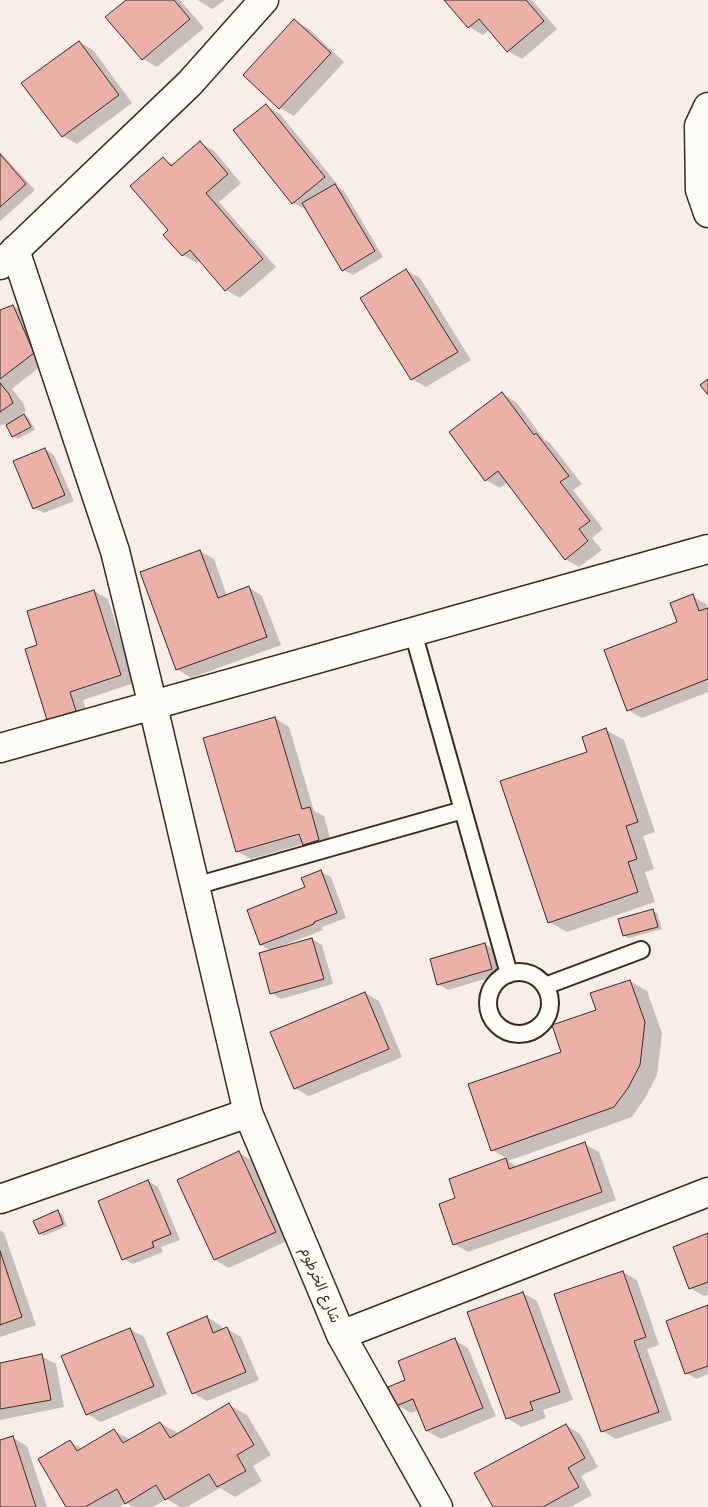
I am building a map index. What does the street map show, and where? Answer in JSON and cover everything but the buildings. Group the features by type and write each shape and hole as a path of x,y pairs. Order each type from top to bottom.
{"street":[{"path":"7,258 190,84 264,0"},
{"path":"708,107 699,126 700,190 708,213"},
{"name":"شارع الخرطوم","path":"7,258 116,551 248,1113 341,1336 708,1192"},
{"path":"0,748 708,549"},
{"path":"0,1199 248,1113"},
{"path":"341,1336 438,1507"}],"lane":[{"path":"413,632 509,974"},
{"path":"195,886 462,810"},
{"path":"545,986 641,950"},
{"path":"519,972 529,974 538,978 545,986 550,995 551,1006 543,1024 534,1030 525,1034 514,1034 505,1031 491,1016 488,1006 489,996 493,987 500,979 509,974 519,972"}]}
